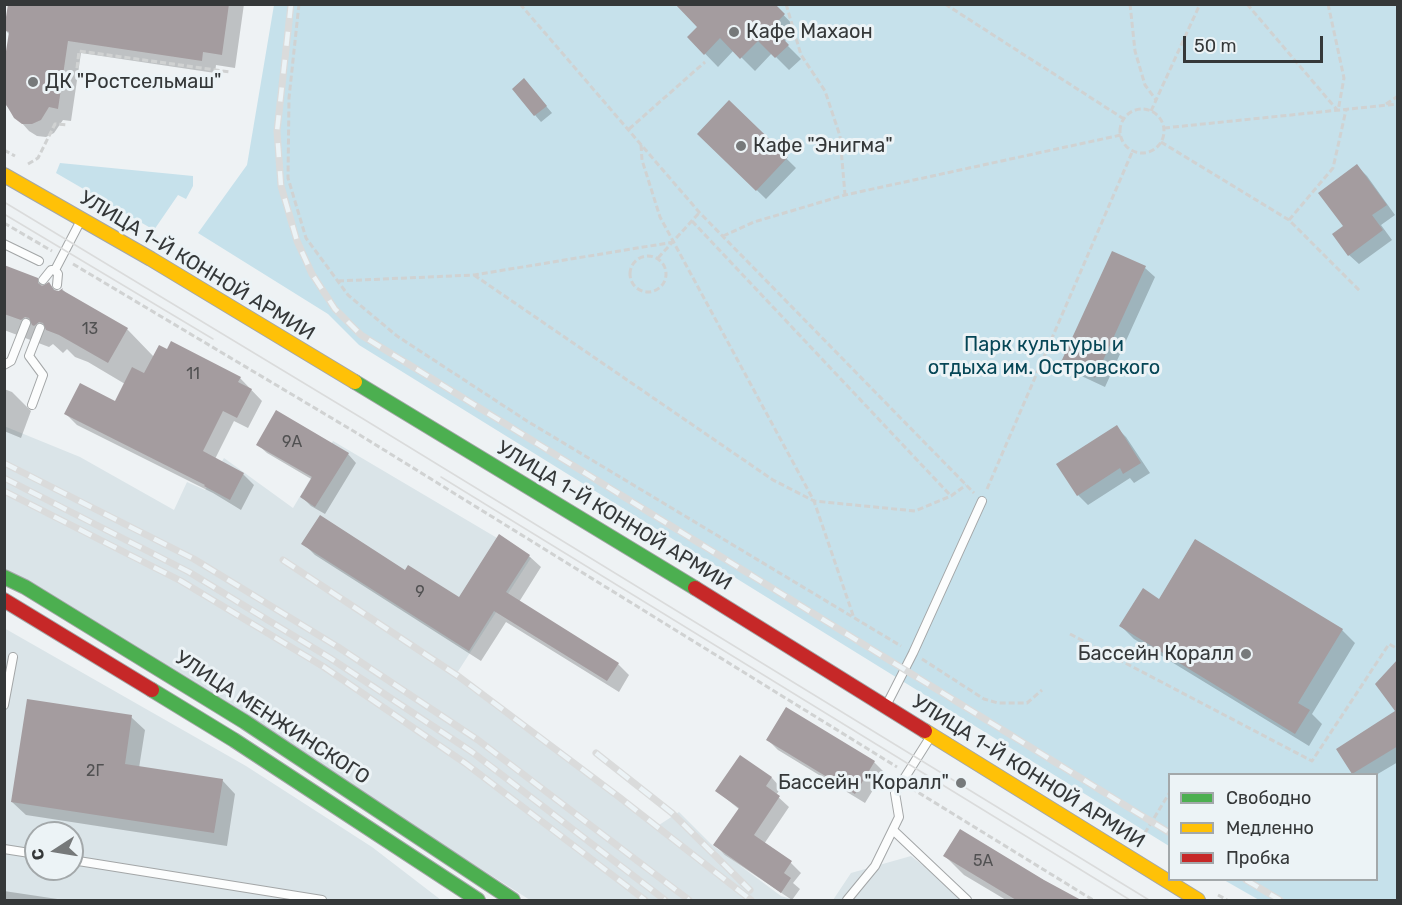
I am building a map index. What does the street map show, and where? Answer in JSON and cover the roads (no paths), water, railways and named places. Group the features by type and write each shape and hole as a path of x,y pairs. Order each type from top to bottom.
{"main road":[{"name":"УЛИЦА 1-Й КОННОЙ АРМИИ","path":"4,175 151,259 683,580 1198,900"},
{"name":"УЛИЦА МЕНЖИНСКОГО","path":"4,577 25,587 245,722 513,900"},
{"name":"УЛИЦА МЕНЖИНСКОГО","path":"4,600 234,740 477,900"}],"lane":[{"path":"57,285 56,270 81,220"},
{"path":"4,244 39,261"},
{"path":"43,280 51,270 56,270"},
{"path":"4,365 11,362 26,323"},
{"path":"32,405 43,375 27,355 40,328"},
{"path":"886,706 913,653 982,501"},
{"path":"4,705 14,657"},
{"path":"847,900 875,866 899,817 895,793 931,735"},
{"path":"893,830 967,900"},
{"path":"4,849 24,852"},
{"path":"84,862 322,900"}],"tram line":[{"path":"4,202 1149,900"},
{"path":"4,214 213,339"},
{"path":"441,477 1130,900"}],"railway":[{"path":"291,4 277,131 281,186 297,241 312,274 335,309 361,335 1168,832"},
{"path":"4,463 194,559 338,647 478,740 689,900"},
{"path":"4,478 189,572 330,658 472,752 665,900"},
{"path":"4,491 181,581 324,667 465,763 645,900"},
{"path":"283,560 458,676 751,900"},
{"path":"596,753 672,813 750,890"},
{"path":"1248,881 1280,900"}],"place":[{"name":"Кафе Махаон","path":"734,32"},
{"name":"ДК \"Ростсельмаш\"","path":"33,82"},
{"name":"Кафе \"Энигма\"","path":"741,146"},
{"name":"Бассейн Коралл","path":"1246,654"},
{"name":"Бассейн \"Коралл\"","path":"961,783"}],"park label":[{"name":"Парк культуры и отдыха им. Островского","path":"1044,356"}]}
